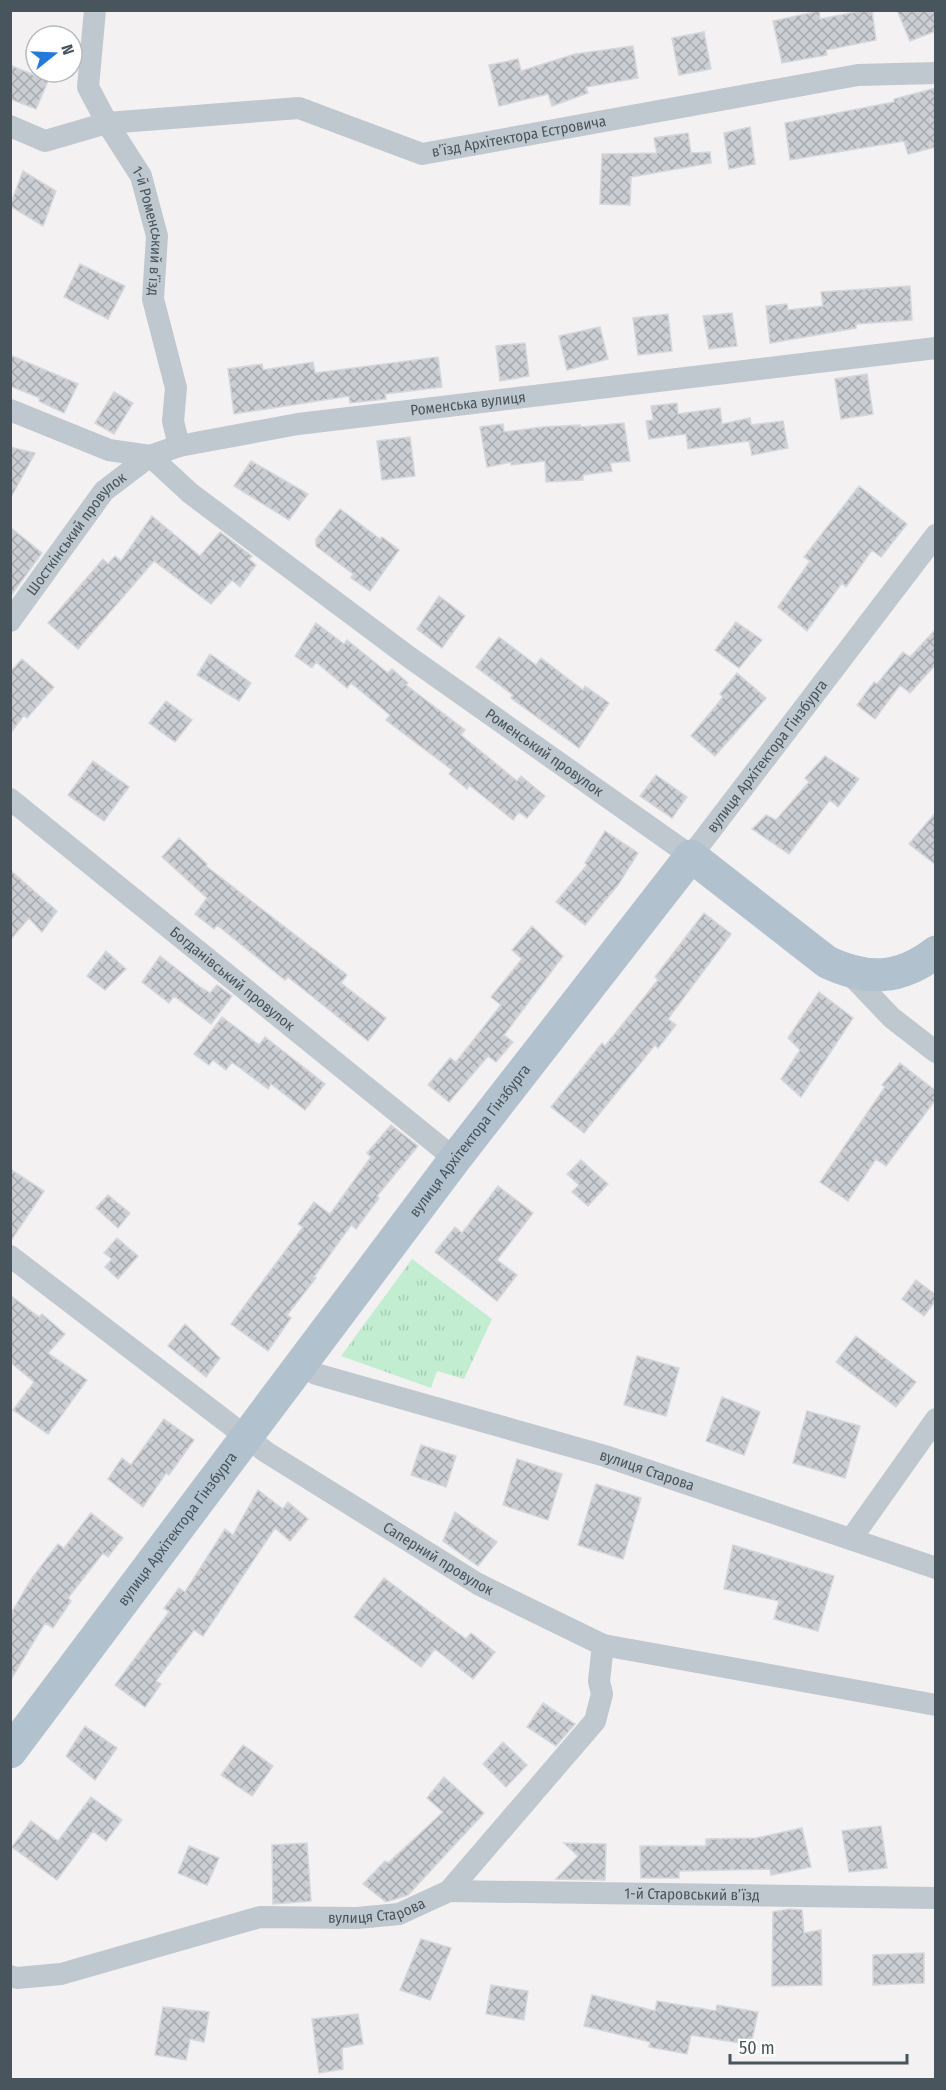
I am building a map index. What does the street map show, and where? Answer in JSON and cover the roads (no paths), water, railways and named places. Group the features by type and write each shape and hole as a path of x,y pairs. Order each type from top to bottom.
{"main road":[{"name":"Роменський провулок","path":"691,856 827,962 849,973"},
{"name":"вулиця Архітектора Гінзбурга","path":"10,1752 455,1159 691,856"},
{"path":"849,973 876,976 902,971 936,952"}],"street":[{"name":"1-й Роменський в’їзд","path":"95,10 88,87 106,123 141,176 157,236 153,299 176,388 173,421 179,446"},
{"name":"в’їзд Архітектора Естровича","path":"106,123 299,108 422,154 858,75 936,73"},
{"path":"10,126 45,141 106,123"},
{"name":"Роменська вулиця","path":"10,410 109,450 150,456 179,446 298,424 936,348"},
{"name":"Шосткінський провулок","path":"10,621 104,491 150,456"},
{"name":"Роменський провулок","path":"150,456 190,493 409,657 691,856"},
{"name":"вулиця Архітектора Гінзбурга","path":"691,856 936,534"},
{"name":"Богданівський провулок","path":"10,799 455,1159"},
{"name":"Роменський провулок","path":"849,973 892,1018 936,1052"},
{"name":"Саперний провулок","path":"10,1256 246,1437 478,1584 603,1645 936,1705"},
{"name":"вулиця Старова","path":"302,1364 316,1374 605,1456 851,1539"},
{"path":"936,1419 851,1539 936,1568"},
{"name":"вулиця Старова","path":"10,1976 17,1978 61,1974 260,1917 357,1918 399,1914 449,1891 595,1721 602,1694 599,1681 603,1645"},
{"name":"1-й Старовський в’їзд","path":"449,1891 936,1898"}]}
